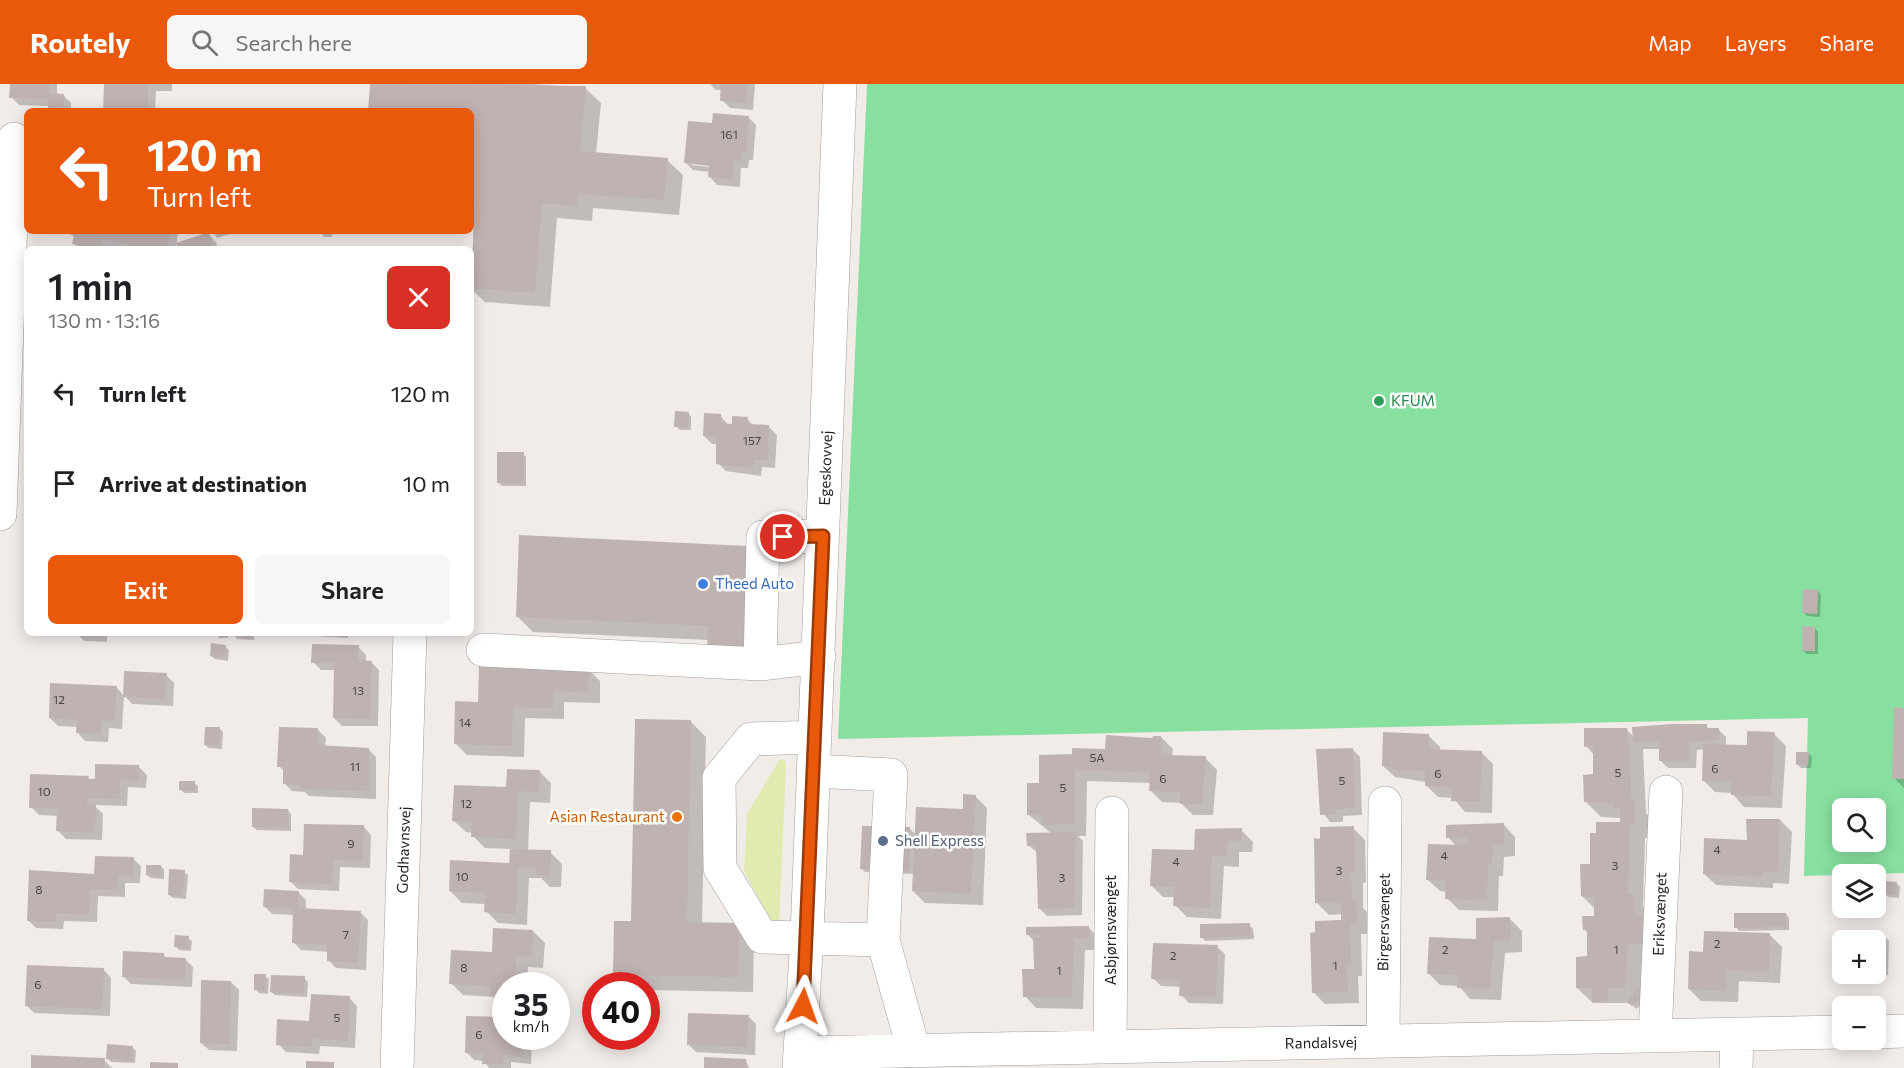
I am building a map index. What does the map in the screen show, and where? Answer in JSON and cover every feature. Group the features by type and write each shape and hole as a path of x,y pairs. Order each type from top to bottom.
{"street":[{"name":"Egeskovvej","path":"800,1060 816,737 840,84"},
{"path":"0,514 14,139"},
{"path":"760,664 763,537 823,536"},
{"name":"Godhavnsvej","path":"397,1068 411,636"},
{"path":"483,650 760,664 819,657"},
{"path":"816,737 751,739 719,778 720,868 762,937 807,936 883,940"},
{"path":"814,771 891,775 883,940 914,1051"},
{"name":"Eriksvænget","path":"1655,1036 1666,792"},
{"name":"Birgersvænget","path":"1383,1041 1385,803"},
{"name":"Asbjørnsvænget","path":"1110,1047 1112,813"},
{"path":"1886,1032 1904,1031"},
{"name":"Randalsvej","path":"800,1060 914,1051 1110,1047 1189,1057 1383,1041 1832,1032"},
{"path":"1736,1068 1737,1034"}],"green space":[{"name":"KFUM","path":"867,84 1904,84 1904,873 1886,874 1886,864 1832,864 1832,875 1804,876 1808,718 838,739"},
{"path":"780,759 785,760 786,766 779,926 773,925 744,871 747,814"}],"building":[{"path":"10,84 49,84 49,93 64,94 63,108 48,108 48,99 9,98"},
{"path":"104,84 148,84 148,108 103,108"},
{"path":"370,84 586,86 580,151 668,158 664,200 578,194 577,206 542,203 535,293 474,288 474,108 368,108"},
{"path":"721,84 747,84 746,103 720,101"},
{"path":"713,113 749,116 746,152 742,152 741,161 734,161 732,180 708,177 709,166 684,163 688,121 712,123"},
{"path":"74,234 170,234 168,246 134,246 102,239 101,246 72,244"},
{"path":"210,234 213,246 177,246 176,243"},
{"path":"675,411 689,412 688,427 674,427"},
{"path":"704,413 721,414 721,423 732,424 732,416 748,417 747,424 769,425 768,460 754,460 753,469 716,464 716,437 703,436"},
{"path":"497,452 524,452 524,483 497,483"},
{"path":"519,535 748,546 743,650 707,649 708,626 516,617"},
{"path":"1803,589 1818,590 1817,614 1802,613"},
{"path":"1802,626 1815,627 1815,651 1802,651"},
{"path":"211,643 226,645 225,658 210,656"},
{"path":"312,644 359,645 358,660 372,661 370,719 333,718 334,663 311,663"},
{"path":"479,665 589,668 588,692 553,691 553,708 513,707 512,746 454,744 455,701 478,702"},
{"path":"124,671 167,673 165,699 123,697"},
{"path":"50,683 117,686 115,721 101,721 101,734 76,733 77,720 49,718"},
{"path":"1894,707 1904,708 1904,779 1892,779"},
{"path":"635,719 691,720 687,922 739,923 738,977 660,976 660,972 613,972 614,921 631,921"},
{"path":"1707,724 1707,728 1719,728 1719,740 1689,742 1689,761 1659,761 1659,742 1633,742 1632,727"},
{"path":"205,727 220,727 219,746 204,745"},
{"path":"279,727 318,728 318,745 369,748 369,791 300,789 300,785 283,784 283,767 277,767"},
{"path":"1584,728 1627,728 1628,743 1630,743 1631,800 1635,800 1635,823 1630,823 1628,894 1634,895 1634,916 1642,915 1642,944 1628,944 1625,988 1608,988 1608,1001 1592,1002 1592,988 1576,988 1576,957 1587,956 1587,930 1583,930 1582,916 1594,916 1594,898 1581,896 1580,864 1590,864 1590,833 1596,833 1596,822 1620,822 1620,807 1613,808 1613,803 1584,802 1583,775 1593,774 1593,746 1584,747"},
{"path":"1747,731 1775,732 1771,796 1731,795 1731,782 1702,781 1703,744 1747,745"},
{"path":"1383,732 1429,734 1429,749 1482,751 1480,802 1451,801 1452,787 1425,786 1425,771 1395,770 1395,767 1382,766"},
{"path":"1106,735 1152,738 1161,736 1161,755 1206,756 1202,804 1180,804 1180,792 1149,791 1150,772 1075,770 1075,824 1042,825 1042,815 1027,815 1027,783 1039,783 1039,755 1072,754 1072,748 1105,749"},
{"path":"1353,748 1355,808 1336,809 1336,814 1320,815 1316,749"},
{"path":"1796,752 1809,752 1808,765 1796,765"},
{"path":"95,764 139,765 139,781 120,780 120,799 87,798 87,804 96,805 95,833 56,831 57,809 29,808 30,774 89,776 88,779 95,779"},
{"path":"507,769 540,770 539,792 518,791 516,839 471,837 472,822 452,821 454,785 506,787"},
{"path":"179,781 195,781 195,791 179,790"},
{"path":"963,794 976,795 971,894 912,891 916,807 963,809"},
{"path":"252,808 288,809 288,828 252,827"},
{"path":"1746,819 1780,819 1778,873 1762,872 1762,877 1703,874 1704,838 1747,840"},
{"path":"1504,823 1504,845 1493,845 1492,865 1488,865 1487,900 1445,899 1446,881 1426,880 1428,844 1468,845 1468,838 1446,838 1446,825"},
{"path":"304,824 364,825 363,861 333,860 332,884 289,882 290,854 303,855"},
{"path":"862,826 910,827 909,871 860,869"},
{"path":"1354,826 1355,871 1351,871 1352,899 1356,899 1357,923 1350,923 1351,965 1347,965 1348,992 1312,993 1310,933 1315,932 1315,921 1341,920 1341,903 1315,903 1314,838 1320,839 1320,827"},
{"path":"1242,828 1241,841 1228,841 1227,856 1212,855 1210,908 1173,906 1174,887 1150,886 1152,849 1194,850 1195,829"},
{"path":"1076,832 1074,908 1038,909 1036,846 1027,846 1026,833"},
{"path":"510,849 551,850 550,876 536,875 537,867 518,867 516,914 484,912 485,893 449,891 450,860 509,863"},
{"path":"95,856 134,857 133,876 118,875 118,890 90,889 89,915 56,913 56,922 27,921 29,870 94,874"},
{"path":"146,865 161,865 161,876 146,875"},
{"path":"169,869 185,870 183,896 168,895"},
{"path":"1886,881 1897,882 1896,895 1886,894"},
{"path":"264,889 299,891 298,908 361,911 358,963 327,961 327,945 292,943 293,908 263,907"},
{"path":"1734,913 1786,913 1786,927 1734,928"},
{"path":"1510,917 1511,941 1494,941 1490,989 1457,988 1458,975 1427,974 1429,937 1476,939 1476,918"},
{"path":"1250,923 1251,936 1200,938 1200,924"},
{"path":"1089,926 1090,938 1074,939 1072,998 1023,997 1022,969 1034,969 1033,938 1040,938 1040,935 1026,935 1026,927"},
{"path":"493,928 533,930 532,957 517,956 515,972 492,972 492,995 490,995 491,986 449,984 451,950 492,952"},
{"path":"1704,931 1770,933 1769,972 1727,970 1726,991 1688,989 1689,951 1703,952"},
{"path":"175,935 189,936 188,948 174,947"},
{"path":"1153,943 1218,945 1216,997 1179,996 1180,980 1151,979"},
{"path":"123,951 164,953 164,957 186,958 185,980 122,977"},
{"path":"27,965 104,968 102,1009 25,1006"},
{"path":"254,974 266,974 265,991 254,990"},
{"path":"271,975 305,976 304,994 270,992"},
{"path":"201,980 231,981 230,1044 200,1043"},
{"path":"1638,988 1644,994 1632,1006 1627,1002"},
{"path":"311,994 350,996 348,1041 312,1039 312,1047 276,1045 277,1019 309,1021"},
{"path":"688,1013 749,1015 747,1047 687,1045"},
{"path":"466,1016 492,1017 492,1050 523,1050 523,1057 504,1055 503,1064 482,1064 483,1054 465,1053"},
{"path":"107,1044 133,1046 132,1061 106,1059"},
{"path":"31,1055 105,1058 104,1068 31,1068"},
{"path":"704,1057 746,1059 746,1068 704,1068"},
{"path":"306,1061 334,1062 334,1068 306,1068"},
{"path":"150,1062 178,1063 178,1068 150,1068"}],"place":[{"name":"KFUM","path":"1379,401"},
{"name":"Theed Auto","path":"703,584"},
{"name":"Asian Restaurant","path":"677,817"},
{"name":"Shell Express","path":"883,841"}],"route":[{"path":"783,537 823,536 803,1006"}]}
